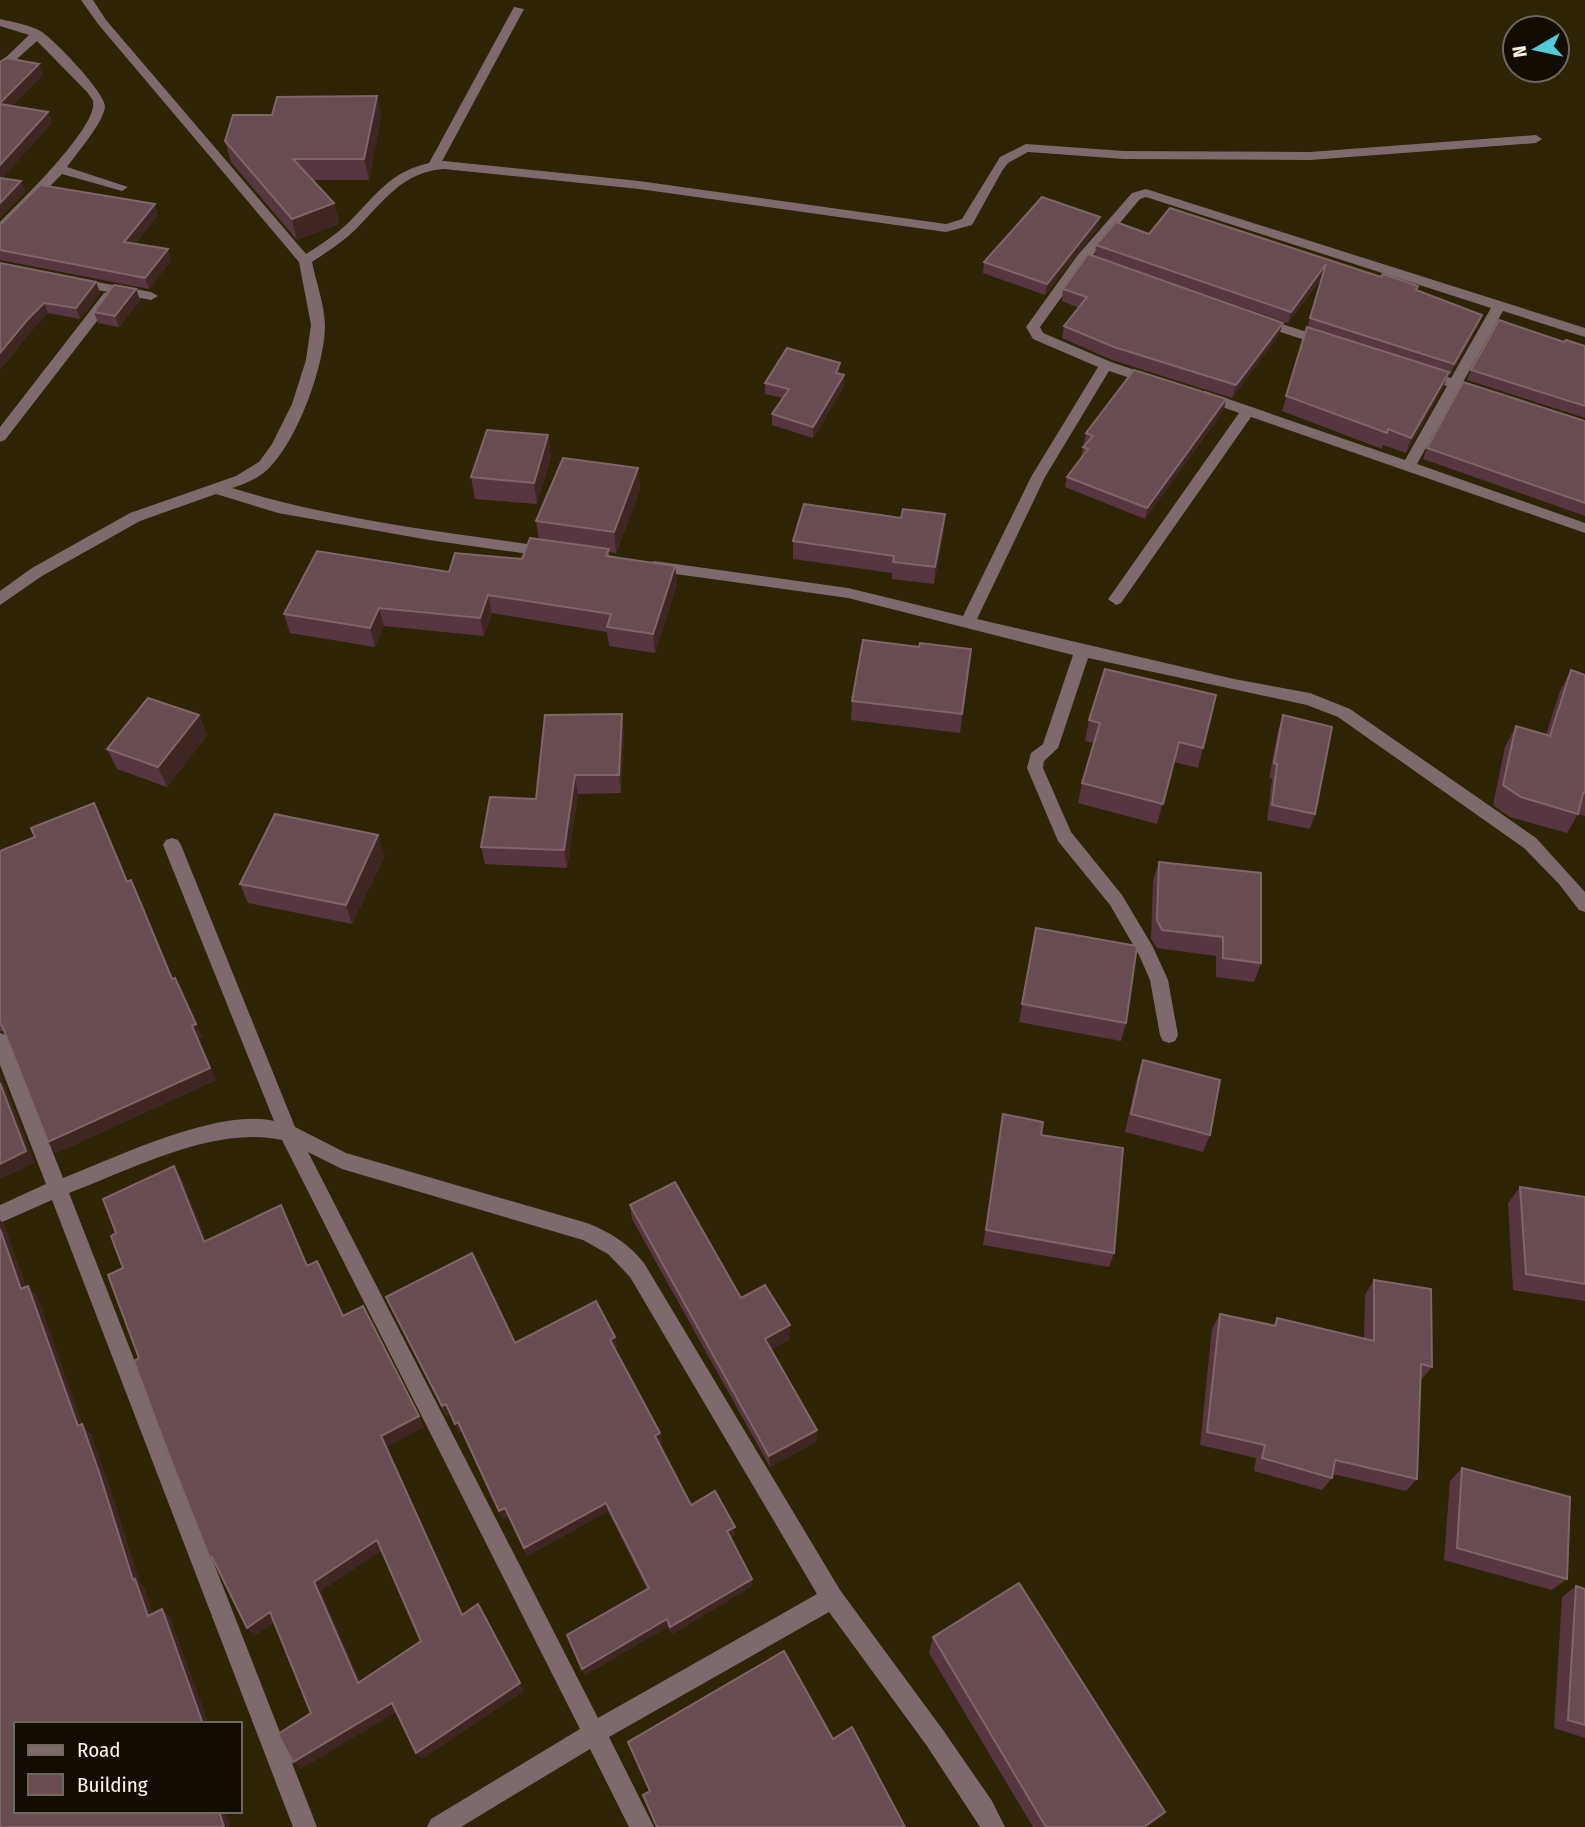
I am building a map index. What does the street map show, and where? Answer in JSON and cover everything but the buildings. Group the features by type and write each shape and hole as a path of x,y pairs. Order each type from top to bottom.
{"street":[{"path":"0,599 37,572 135,517 241,480 264,465 278,446 299,404 312,366 318,329 306,261 102,22 87,0"},
{"path":"434,165 518,9"},
{"path":"0,22 37,34 92,90 99,102 98,111 90,125 60,169 0,229"},
{"path":"0,70 37,34"},
{"path":"306,261 352,226 408,171 434,165 639,185 946,228 967,222 996,170 1004,160 1026,148 1124,155 1310,156 1536,139"},
{"path":"60,169 122,187"},
{"path":"1171,386 1106,365 1033,331 1034,322 1088,261 1136,196 1146,193 1585,334"},
{"path":"63,279 152,296"},
{"path":"0,437 113,290"},
{"path":"1408,467 1499,306"},
{"path":"1242,315 1340,348"},
{"path":"967,624 1038,477 1106,365"},
{"path":"1410,370 1495,397"},
{"path":"1196,394 1585,528"},
{"path":"1116,599 1248,410"},
{"path":"217,489 253,502 292,510 429,535 564,554"},
{"path":"632,563 848,593 1082,651 1310,699 1344,713 1530,843 1565,879 1585,905"},
{"path":"1082,651 1050,748 1034,760 1035,768 1064,835 1116,900 1143,943 1158,980 1169,1035"},
{"path":"172,845 288,1133 642,1827"},
{"path":"0,1041 305,1827"},
{"path":"0,1214 59,1188 206,1133 237,1127 262,1127 288,1133 341,1160 587,1232 624,1252 637,1269 832,1598 935,1738 984,1809 993,1827"},
{"path":"439,1827 594,1732 832,1598"}]}
